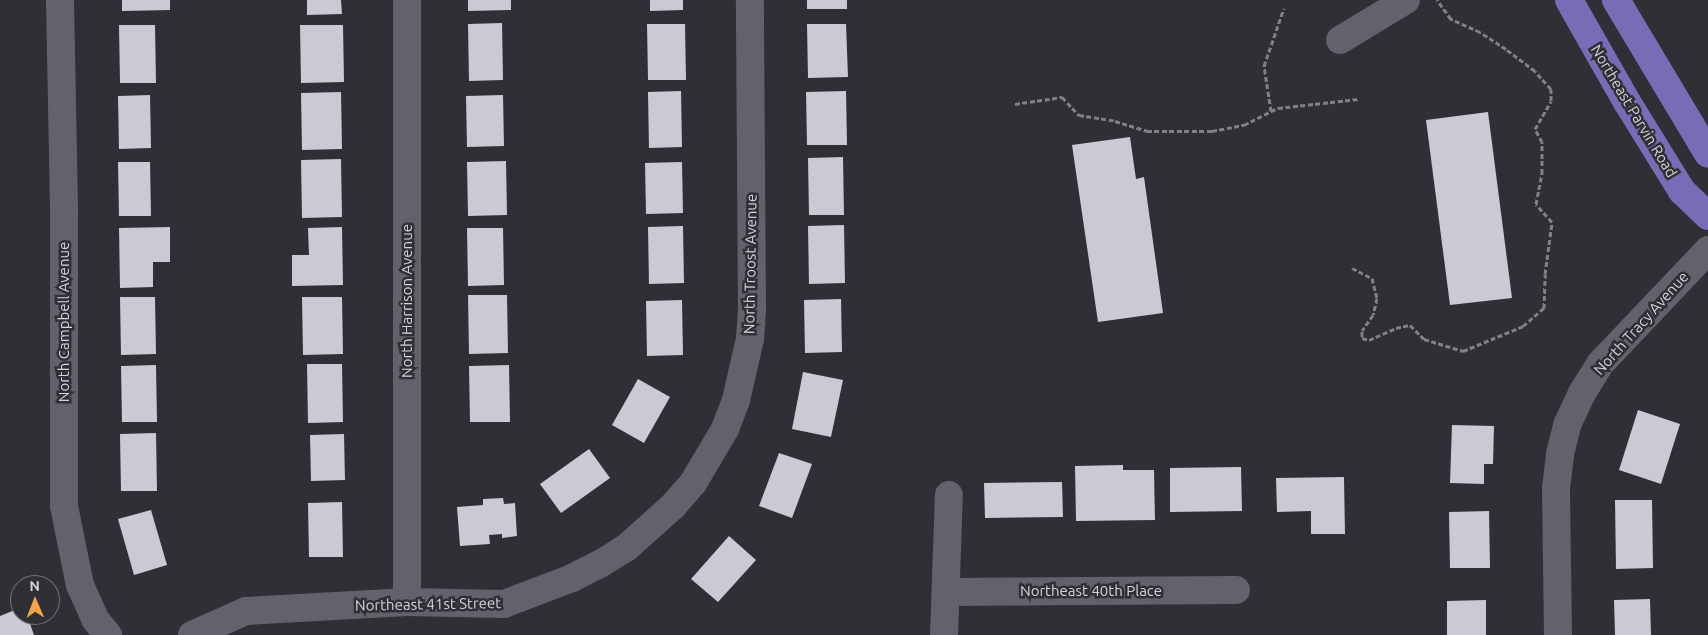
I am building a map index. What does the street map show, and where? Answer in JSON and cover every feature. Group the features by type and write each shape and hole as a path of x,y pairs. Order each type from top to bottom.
{"main road":[{"name":"Northeast Parvin Road","path":"1569,0 1682,191 1708,216"},
{"path":"1616,0 1708,154"}],"street":[{"name":"North Campbell Avenue","path":"60,0 64,215 64,506 80,585 95,619 108,635"},
{"name":"North Harrison Avenue","path":"406,602 407,0"},
{"name":"North Troost Avenue","path":"650,528 688,489 710,457 728,422 744,370 752,308 750,0"},
{"path":"1340,40 1406,0"},
{"name":"North Tracy Avenue","path":"1558,635 1556,488 1560,454 1568,423 1582,393 1600,364 1708,250"},
{"path":"944,635 949,495"},
{"name":"Northeast 41st Street","path":"192,635 246,611 406,602 504,604 572,578 600,564 650,528"},
{"name":"Northeast 40th Place","path":"946,592 1236,590"}],"path":[{"path":"1352,268 1372,278 1377,298 1373,315 1362,330 1362,338 1368,340 1396,328 1410,325 1424,339 1463,351 1522,326 1544,308 1545,274 1552,222 1536,204 1542,173 1542,142 1535,129 1551,100 1551,89 1536,72 1506,49 1480,32 1451,19 1437,0"},
{"path":"1271,111 1264,66 1284,8"},
{"path":"1015,104 1062,97 1080,115 1115,121 1147,131 1212,131 1244,125 1278,108 1358,99"}],"building":[{"path":"122,0 170,0 170,10 122,11"},
{"path":"307,0 341,0 342,14 307,15"},
{"path":"468,0 511,0 511,10 468,11"},
{"path":"650,0 683,0 683,10 650,11"},
{"path":"807,0 847,0 847,9 807,9"},
{"path":"502,23 503,80 469,81 468,24"},
{"path":"647,24 685,24 686,80 648,80"},
{"path":"807,24 846,24 848,77 808,78"},
{"path":"119,25 155,25 156,83 120,83"},
{"path":"300,25 343,25 344,82 301,83"},
{"path":"681,91 682,147 649,148 648,92"},
{"path":"846,91 847,145 807,145 806,92"},
{"path":"341,92 342,149 302,150 301,93"},
{"path":"150,95 151,148 119,149 118,96"},
{"path":"503,95 504,146 467,147 466,96"},
{"path":"1488,112 1512,298 1450,305 1426,120"},
{"path":"1130,137 1136,179 1144,177 1163,313 1098,322 1072,145"},
{"path":"843,157 844,215 809,215 808,158"},
{"path":"341,159 342,217 302,218 301,160"},
{"path":"506,161 507,215 468,216 467,162"},
{"path":"118,162 150,162 151,216 119,216"},
{"path":"682,162 683,213 646,214 645,163"},
{"path":"844,225 845,283 809,284 808,226"},
{"path":"683,226 684,283 649,284 648,227"},
{"path":"170,227 170,262 153,262 153,287 120,288 119,228"},
{"path":"342,227 343,285 292,286 292,255 309,255 308,228"},
{"path":"467,228 503,228 504,285 468,286"},
{"path":"468,295 507,295 508,353 469,354"},
{"path":"120,297 155,297 156,354 121,355"},
{"path":"302,297 342,297 343,354 303,355"},
{"path":"841,299 842,352 805,353 804,300"},
{"path":"682,300 683,355 647,356 646,301"},
{"path":"307,364 342,364 343,422 308,423"},
{"path":"156,365 157,422 122,422 121,366"},
{"path":"509,365 510,422 470,422 469,366"},
{"path":"803,372 843,380 831,437 792,429"},
{"path":"638,379 670,397 644,443 612,425"},
{"path":"1638,410 1680,424 1661,484 1619,470"},
{"path":"1452,425 1494,426 1493,464 1484,464 1484,484 1450,483"},
{"path":"156,433 157,491 121,491 120,434"},
{"path":"344,434 345,480 311,481 310,435"},
{"path":"589,449 610,478 561,513 540,484"},
{"path":"779,453 812,464 792,518 759,506"},
{"path":"1123,465 1123,470 1154,470 1155,520 1076,521 1075,466"},
{"path":"1241,467 1242,511 1170,512 1170,468"},
{"path":"1344,477 1345,534 1311,534 1311,511 1277,512 1276,478"},
{"path":"1062,482 1063,517 985,518 984,483"},
{"path":"503,498 504,504 515,503 517,536 502,538 502,534 489,535 490,544 460,546 457,507 483,505 483,499"},
{"path":"1615,500 1652,500 1653,568 1616,569"},
{"path":"342,502 343,557 309,557 308,503"},
{"path":"151,510 167,565 134,575 118,519"},
{"path":"1489,511 1490,568 1450,568 1449,512"},
{"path":"729,536 756,560 718,602 691,579"},
{"path":"1650,599 1651,635 1615,635 1614,600"},
{"path":"1486,600 1486,635 1447,635 1447,601"},
{"path":"10,612 10,625 30,625 34,635 0,635 0,616"}]}
